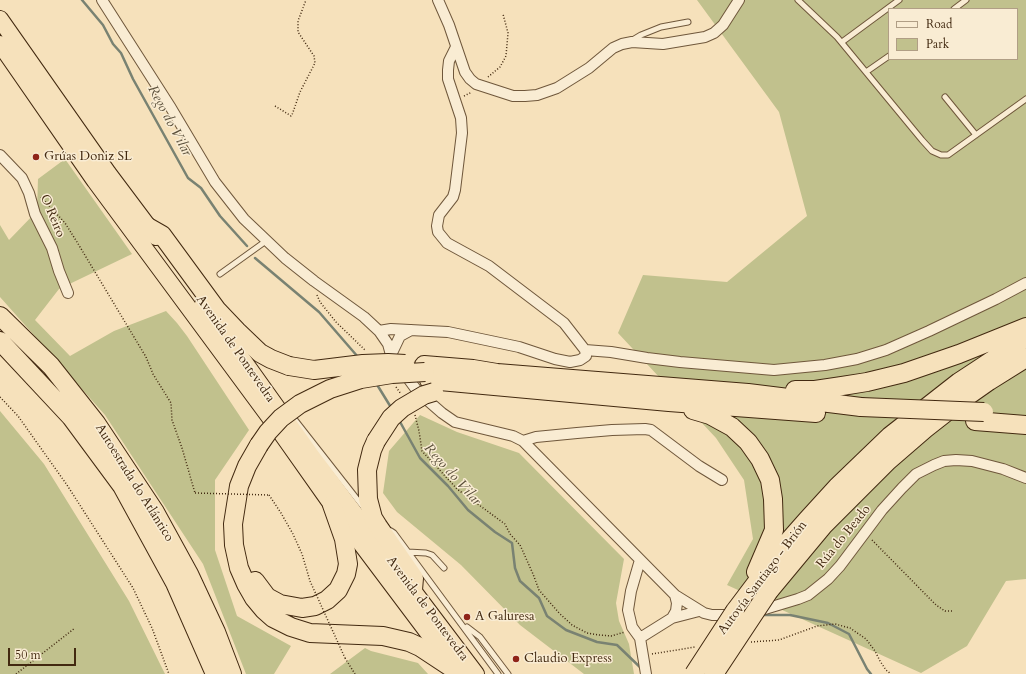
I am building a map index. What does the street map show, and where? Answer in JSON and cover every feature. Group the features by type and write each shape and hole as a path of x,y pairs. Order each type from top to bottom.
{"highway":[{"name":"Avenida de Pontevedra","path":"0,19 108,173 310,454 476,674"},
{"name":"Avenida de Pontevedra","path":"0,44 95,181 458,673"},
{"path":"148,227 162,235 217,310 237,332 260,352 271,359 289,366 314,370 363,364 388,363 428,377 748,393 815,390 867,382 904,373 959,354 1026,327"},
{"name":"Autoestrada do Atlántico","path":"0,316 56,372 96,423 155,512 189,574 216,632 232,674"},
{"name":"Autovía Santiago - Brión","path":"694,674 747,592 784,546 837,487 890,436 959,382 1026,338"},
{"name":"Autoestrada do Atlántico","path":"0,341 71,418 122,486 175,583 215,674"},
{"name":"Autovía Santiago - Brión","path":"714,674 769,591 823,526 888,461 925,429 989,381 1026,358"},
{"path":"458,673 420,647 409,642 383,636 310,633 291,628 273,618 264,610 254,598 246,584 239,568 234,545 234,506 238,486 247,466 262,448 304,412 327,399 366,386 472,369 492,379 669,402 979,417 1026,416"},
{"path":"414,590 414,578 373,518 368,499 367,480 369,460 376,441 391,418 402,408 424,395 428,377"},
{"path":"748,393 860,411"},
{"path":"669,402 710,416 732,427 748,442 760,459 770,480 774,499 774,530 747,592"},
{"path":"979,417 1026,425"},
{"path":"262,448 243,506 243,546 255,582 268,597 280,604 302,608 315,606 327,600 338,590 346,574 348,564 344,539 332,504"}],"street":[{"path":"102,0 171,108 215,182 244,219 266,241 314,281 359,314 379,331 388,344 391,355 418,392 450,419 472,427 513,436 523,441 536,437 577,433 612,430 651,430 699,466 722,480"},
{"path":"438,0 464,72 476,84 513,96 537,95 557,88 589,68 612,48 627,43 663,44 705,37 714,34 723,25 739,0"},
{"path":"379,331 391,329 448,332 519,347 555,359 570,362 580,360 586,356 586,350 564,323 489,266 447,243 440,235 437,226 439,215 452,197 455,190 462,133 461,118 448,79 449,61 456,47"},
{"name":"O Reiro","path":"0,155 22,178 29,193 35,214 52,248 68,293"},
{"path":"586,350 680,362 774,370 825,365 857,359 886,350 996,299 1026,283"},
{"path":"391,355 400,336 411,330"},
{"name":"Rúa do Beado","path":"523,441 675,595 699,611 712,615 752,613 808,595 828,580 897,493 916,474 944,461 972,460 1003,469 1026,478"},
{"path":"640,560 631,591 628,610 630,620 638,635 646,674"},
{"path":"672,618 676,611 677,603 675,595"},
{"path":"638,635 672,618 699,611"}],"lane":[{"path":"798,0 842,42 932,151 941,155 948,155 1026,99"},
{"path":"888,8 899,0"},
{"path":"955,8 966,0"},
{"path":"842,42 888,8"},
{"path":"627,43 640,35 661,27 688,22"},
{"path":"866,72 888,57"},
{"path":"945,97 976,136"},
{"path":"220,274 266,241"},
{"path":"217,310 225,326 266,383"},
{"path":"286,407 357,500 373,518 394,533 498,674"},
{"path":"408,552 426,553 432,555 444,568"},
{"path":"460,622 480,638 508,674"}],"path":[{"path":"275,106 291,116 292,115 300,92 315,63 314,56 298,32 298,21 306,0"},
{"path":"455,100 475,91 479,85 500,67 506,56 508,33 503,14"},
{"path":"38,194 65,223 146,357 153,374 171,403 172,420 195,493 269,495 293,534 302,554 310,581 345,658 355,674"},
{"path":"314,281 315,290 320,302 336,322 367,352"},
{"path":"395,386 402,396"},
{"path":"0,397 18,416 68,486 133,588 152,628 170,674"},
{"path":"415,415 422,451 457,489 505,524 510,534 520,545 534,574 539,590 559,613 572,625 587,633 599,636 611,636 626,632 638,635"},
{"path":"865,533 936,605 945,611 952,612"},
{"path":"747,642 778,640 818,626 835,624 850,628 866,639 875,650 883,666 891,674"},
{"path":"16,674 74,628"},
{"path":"642,656 697,646"}],"green space":[{"path":"697,0 1026,0 1026,579 1006,581 967,646 921,673 727,585 753,539 744,480 716,438 618,333 643,275 727,282 807,216 779,112"},
{"path":"65,159 132,254 59,289 35,320 70,356 114,331 166,311 187,336 249,430 215,480 215,550 237,616 291,646 274,674 246,674 203,564 105,415 0,297 0,225 9,240 37,211 38,179"},
{"path":"0,411 44,464 129,601 165,674 0,674"},
{"path":"420,415 457,432 519,453 624,559 616,603 619,621 629,644 634,674 584,674 520,625 461,565 397,512 383,493 389,451"},
{"path":"365,648 371,651 418,663 428,674 330,674"}],"waterway":[{"name":"Rego do Vilar","path":"82,0 103,25 113,44 121,53 133,79 188,178 201,188 220,216 247,246"},
{"name":"Rego do Vilar","path":"255,258 319,312 358,357"},
{"name":"Rego do Vilar","path":"376,383 392,409"},
{"name":"Rego do Vilar","path":"399,420 420,458 448,486 468,510 495,532 512,543 515,568 520,581 539,598 547,616 566,630 597,642 617,645 643,670"},
{"name":"Rego do Vilar","path":"761,615 790,615 828,623 849,634 871,674"}],"place":[{"name":"Grúas Doniz SL","path":"36,157"},
{"name":"A Galuresa","path":"467,617"},
{"name":"Claudio Express","path":"516,659"}]}
